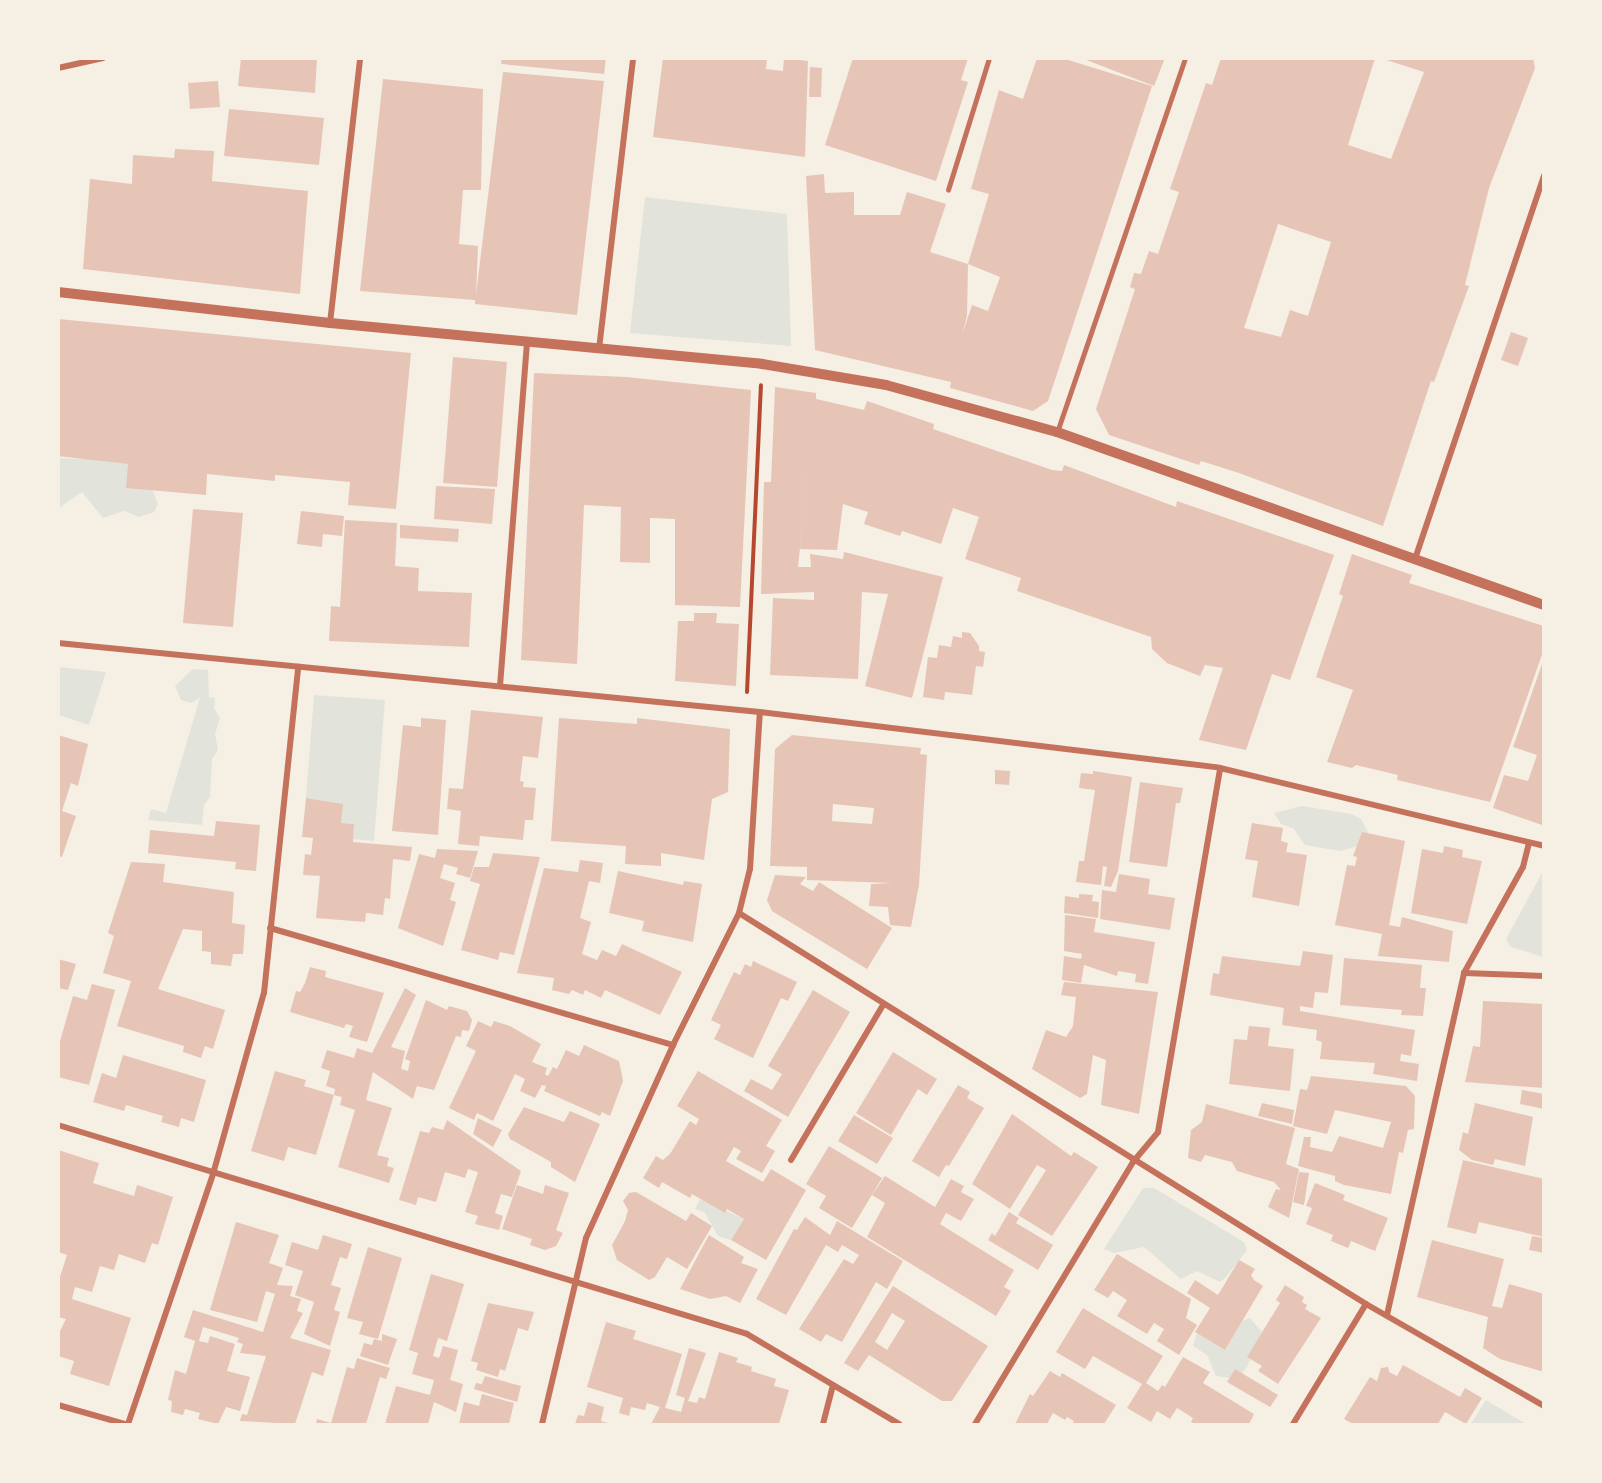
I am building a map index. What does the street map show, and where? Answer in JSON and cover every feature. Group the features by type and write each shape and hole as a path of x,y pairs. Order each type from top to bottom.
{"street":[{"path":"58,68 103,58"},
{"path":"330,323 360,58"},
{"path":"599,349 633,58"},
{"path":"1057,432 1185,58"},
{"path":"1415,560 1544,175"},
{"path":"58,291 330,323 762,364 886,385 1057,432 1544,605"},
{"path":"500,686 527,340"},
{"path":"58,643 760,712 1220,768 1544,846"},
{"path":"58,1405 127,1425 213,1174 264,993 298,667"},
{"path":"542,1425 577,1285 586,1238 673,1046 739,914 750,869 760,712"},
{"path":"975,1425 1133,1162 1158,1132 1220,768"},
{"path":"1387,1315 1464,973 1523,867 1529,843"},
{"path":"739,914 1133,1162 1366,1304 1544,1406"},
{"path":"270,928 673,1046"},
{"path":"1464,973 1544,976"},
{"path":"791,1160 884,1005"},
{"path":"58,1125 577,1285 747,1334 899,1425"},
{"path":"1293,1425 1366,1304"},
{"path":"822,1425 832,1385"}],"lane":[{"path":"948,190 989,58"}],"path":[{"path":"746,711 762,364"}],"shaded area":[{"path":"645,197 787,214 791,346 630,333"},
{"path":"110,437 151,486 158,504 154,512 139,517 124,511 103,518 82,492 59,508 59,458 84,459 88,448"},
{"path":"59,667 106,672 89,725 59,715"},
{"path":"193,669 208,670 209,697 215,698 214,708 220,718 215,734 218,750 212,759 210,797 204,805 202,825 148,820 151,809 166,813 200,697 191,703 181,700 175,686"},
{"path":"314,695 385,700 374,841 353,839 354,824 341,823 342,804 306,798"},
{"path":"1302,806 1351,814 1361,819 1369,834 1359,846 1340,851 1305,845 1294,829 1281,824 1274,813"},
{"path":"1543,871 1543,957 1511,947 1506,939"},
{"path":"1143,1188 1154,1188 1244,1242 1247,1250 1226,1277 1220,1282 1197,1271 1181,1279 1144,1247 1114,1253 1104,1249"},
{"path":"700,1199 744,1219 731,1240 718,1236 705,1213 695,1209"},
{"path":"1250,1318 1262,1332 1247,1367 1237,1379 1216,1376 1207,1355 1193,1346 1197,1333 1225,1350 1242,1321"},
{"path":"1486,1400 1526,1424 1471,1424"}],"building":[{"path":"241,58 317,58 315,93 238,86"},
{"path":"502,58 606,58 604,74 501,64"},
{"path":"663,58 767,58 766,69 783,71 784,58 808,61 805,157 653,137"},
{"path":"853,58 968,58 961,80 968,82 936,181 825,145"},
{"path":"1037,58 1062,58 1152,86 1048,401 1033,411 950,388 951,382 815,350 806,176 824,174 825,193 854,192 854,215 900,215 907,192 946,204 930,252 968,264 989,194 971,189 999,90 1023,99","holes":["968,264 1000,277 988,311 972,305 962,335 967,316"]},
{"path":"1081,58 1165,58 1154,86"},
{"path":"1221,58 1375,58 1348,145 1391,159 1424,72 1380,58 1533,58 1535,68 1489,188 1465,285 1469,286 1434,382 1431,381 1383,526 1239,473 1201,461 1199,465 1109,435 1096,409 1135,289 1130,287 1134,273 1141,274 1149,251 1158,254 1179,192 1170,189 1206,83 1212,85","holes":["1278,224 1331,242 1308,316 1290,310 1281,337 1244,328"]},
{"path":"810,67 822,68 821,97 809,97"},
{"path":"503,72 604,81 577,315 475,304 475,300 360,291 383,79 483,89 481,190 463,190 459,244 478,246 476,295"},
{"path":"218,81 220,107 190,109 188,83"},
{"path":"229,109 324,118 319,165 224,156"},
{"path":"175,149 214,151 212,181 308,191 300,294 83,269 90,179 132,184 133,155 174,158"},
{"path":"58,319 411,353 396,509 348,505 350,482 275,475 275,481 207,474 206,495 126,488 128,464 58,456"},
{"path":"1511,332 1528,338 1518,366 1501,360"},
{"path":"453,357 507,362 497,487 443,483"},
{"path":"534,373 626,377 751,390 740,607 675,605 675,519 650,518 650,563 620,562 621,507 584,505 577,664 521,660"},
{"path":"775,387 816,393 816,399 864,410 867,401 934,424 933,429 1052,470 1062,471 1064,465 1176,507 1177,501 1334,555 1290,680 1272,674 1246,750 1199,740 1223,668 1205,665 1200,676 1167,663 1152,649 1151,637 1017,591 1021,578 965,559 979,517 953,508 941,544 902,531 900,536 864,524 868,512 843,504 837,550 800,549 811,445 798,567 811,567 810,554 843,559 844,552 943,577 912,698 865,686 888,594 862,592 858,679 770,675 773,598 814,600 814,592 761,594 764,482 771,482"},
{"path":"436,486 495,489 492,524 434,519"},
{"path":"193,509 243,513 233,627 183,623"},
{"path":"301,511 344,516 342,536 323,534 322,547 297,544"},
{"path":"345,520 397,523 395,566 419,568 418,591 472,593 469,647 329,641 331,606 340,607"},
{"path":"400,525 459,529 458,542 400,538"},
{"path":"1352,554 1412,575 1409,583 1544,626 1544,649 1490,802 1397,780 1398,775 1356,765 1352,768 1327,762 1353,690 1316,677 1343,596 1339,594"},
{"path":"694,613 717,613 716,623 739,624 736,686 675,681 678,621 694,621"},
{"path":"962,632 970,633 979,646 979,651 985,652 983,667 976,666 972,695 945,692 944,700 923,697 928,657 937,658 939,645 951,647 953,636 962,638"},
{"path":"1543,661 1544,820 1542,825 1493,808 1504,775 1528,781 1537,755 1513,747"},
{"path":"471,710 543,717 538,758 523,756 520,781 524,782 523,787 536,788 533,820 525,820 523,840 480,836 479,846 458,844 461,811 447,809 449,788 463,789"},
{"path":"421,718 446,720 438,835 392,831 403,725 421,727"},
{"path":"559,718 637,724 637,718 730,729 728,792 712,799 704,860 661,853 661,866 625,864 626,846 551,841"},
{"path":"58,735 88,744 78,786 71,783 62,811 76,816 62,857 58,856"},
{"path":"792,735 921,748 920,754 927,755 919,885 911,927 890,925 888,907 869,906 871,884 892,883 807,880 807,867 770,866 775,749","holes":["833,804 874,808 872,824 832,821"]},
{"path":"995,770 1010,771 1009,785 995,784"},
{"path":"1093,771 1132,777 1118,871 1111,887 1104,886 1107,867 1103,866 1101,885 1076,882 1079,861 1084,861 1095,790 1079,788 1081,773 1093,774"},
{"path":"1140,782 1183,788 1180,803 1176,803 1167,867 1129,862"},
{"path":"306,798 343,804 341,823 354,824 353,842 412,847 410,861 393,859 390,899 385,898 383,915 366,913 365,922 316,918 320,876 303,875 305,854 311,855 313,838 302,837"},
{"path":"216,821 260,825 256,871 235,869 236,862 148,853 150,830 214,836"},
{"path":"1252,823 1283,828 1281,841 1288,843 1286,852 1307,855 1299,906 1252,897 1258,861 1245,859"},
{"path":"1362,832 1405,841 1389,925 1400,927 1402,917 1453,931 1449,962 1378,956 1382,934 1335,925 1347,865 1355,866 1357,857 1353,856"},
{"path":"1444,846 1463,850 1462,857 1482,861 1467,924 1411,913 1422,849 1443,853"},
{"path":"437,849 478,851 470,878 456,874 458,868 444,864 440,878 455,883 450,900 456,902 443,946 398,928 419,854 435,858"},
{"path":"493,853 540,857 514,955 500,952 498,960 461,950 480,884 470,881 474,867 489,867"},
{"path":"580,860 603,863 600,883 589,881 580,918 591,922 582,954 597,960 602,950 616,956 622,944 682,972 660,1015 605,990 601,998 585,990 583,995 572,990 569,994 552,990 554,978 517,973 544,868 578,872"},
{"path":"131,862 165,864 163,882 234,892 232,923 245,925 243,954 233,954 231,966 211,964 211,952 202,951 202,931 183,929 158,989 225,1010 213,1049 205,1046 201,1058 183,1052 184,1046 117,1026 131,981 103,973 114,936 108,933"},
{"path":"618,871 683,885 684,881 702,884 693,942 642,931 644,921 609,913"},
{"path":"1119,874 1150,879 1148,894 1175,898 1170,930 1100,919 1102,890 1116,892"},
{"path":"775,875 806,877 800,884 813,891 819,882 892,928 867,969 772,911 767,900"},
{"path":"1079,894 1093,895 1092,901 1099,902 1098,918 1064,913 1065,896 1079,898"},
{"path":"1065,915 1096,919 1094,932 1155,942 1148,984 1135,982 1136,974 1118,971 1117,976 1084,965 1081,983 1062,980 1064,956 1081,959 1082,954 1064,951"},
{"path":"1303,951 1333,955 1328,993 1315,992 1313,1008 1300,1006 1300,1011 1415,1030 1411,1056 1401,1054 1400,1061 1419,1064 1417,1081 1373,1074 1375,1063 1320,1059 1322,1042 1316,1040 1317,1030 1282,1025 1284,1008 1210,995 1213,973 1219,974 1222,956 1300,966"},
{"path":"1344,958 1422,965 1420,988 1426,988 1423,1016 1401,1015 1402,1010 1340,1005"},
{"path":"58,959 76,964 68,990 58,988"},
{"path":"753,961 797,982 788,1001 781,998 753,1058 714,1039 721,1025 711,1020 734,972 740,975 745,964 751,967"},
{"path":"310,967 326,971 325,977 384,993 367,1042 349,1037 353,1026 346,1024 344,1028 290,1012 296,991 300,992"},
{"path":"1064,982 1158,992 1139,1114 1101,1105 1106,1060 1093,1055 1087,1094 1080,1098 1032,1069 1046,1030 1066,1037 1073,1026 1076,997 1061,995"},
{"path":"92,984 115,990 89,1085 58,1077 58,1048 73,996 87,1000"},
{"path":"405,988 416,995 391,1047 405,1051 401,1069 408,1071 410,1061 405,1059 426,1000 447,1010 449,1006 467,1011 472,1020 469,1031 462,1030 461,1037 456,1036 434,1090 417,1086 413,1099 373,1072 366,1100 392,1108 377,1155 389,1158 387,1166 394,1168 389,1183 338,1167 355,1110 340,1105 342,1097 334,1095 335,1089 326,1086 330,1071 321,1068 327,1050 354,1058 357,1048 372,1053"},
{"path":"813,990 850,1012 788,1117 744,1091 751,1079 772,1090 782,1074 768,1066"},
{"path":"1483,1001 1544,1004 1544,1088 1465,1082 1473,1046 1480,1047"},
{"path":"478,1021 491,1027 494,1021 510,1026 541,1044 532,1062 547,1068 545,1074 548,1076 553,1067 557,1069 566,1050 579,1056 584,1045 619,1061 623,1081 610,1116 602,1112 600,1116 544,1091 546,1086 542,1085 535,1098 520,1091 525,1079 515,1074 493,1121 477,1113 474,1120 449,1108 476,1051 466,1046"},
{"path":"1249,1026 1270,1028 1268,1046 1294,1049 1290,1091 1229,1084 1234,1039 1247,1040"},
{"path":"893,1052 937,1079 927,1095 918,1089 891,1135 856,1113"},
{"path":"123,1055 206,1080 194,1122 181,1118 179,1127 161,1122 163,1116 126,1105 124,1111 93,1102 102,1073 116,1078"},
{"path":"275,1071 306,1080 304,1086 334,1095 316,1155 288,1147 284,1161 251,1151"},
{"path":"698,1071 782,1120 766,1146 775,1151 762,1173 736,1159 741,1151 734,1147 726,1161 763,1182 771,1169 806,1190 766,1260 731,1240 744,1219 727,1209 725,1213 692,1194 690,1198 662,1182 659,1188 643,1178 656,1156 663,1160 670,1154 690,1121 696,1125 699,1119 677,1106"},
{"path":"1311,1076 1406,1086 1415,1096 1414,1129 1408,1130 1403,1153 1399,1152 1391,1194 1344,1185 1335,1181 1335,1176 1298,1166 1304,1137 1311,1137 1310,1147 1332,1152 1339,1136 1383,1148 1391,1122 1335,1110 1327,1134 1293,1126 1300,1089 1307,1090"},
{"path":"958,1085 970,1092 967,1098 984,1108 949,1166 946,1165 939,1177 912,1161"},
{"path":"1522,1090 1544,1094 1544,1109 1520,1104"},
{"path":"1262,1103 1294,1110 1292,1124 1258,1116"},
{"path":"1475,1103 1533,1117 1525,1166 1495,1159 1493,1165 1472,1160 1459,1150 1463,1132 1468,1134"},
{"path":"1206,1104 1295,1128 1286,1164 1299,1169 1289,1218 1268,1207 1276,1189 1281,1190 1274,1182 1237,1171 1232,1162 1205,1155 1201,1162 1188,1158 1191,1130 1202,1122"},
{"path":"524,1107 564,1122 570,1111 600,1124 575,1182 551,1167 551,1162 510,1139 508,1134"},
{"path":"1012,1114 1071,1156 1074,1152 1098,1167 1052,1236 1018,1215 1046,1170 1037,1165 1010,1209 972,1184"},
{"path":"854,1115 893,1138 877,1164 838,1141"},
{"path":"478,1118 502,1130 493,1147 473,1134"},
{"path":"447,1120 521,1171 512,1197 501,1194 495,1213 503,1216 499,1230 475,1224 478,1216 465,1212 478,1172 468,1169 465,1178 445,1172 436,1202 418,1197 416,1205 399,1200 420,1131 429,1133 432,1127 443,1130"},
{"path":"829,1146 882,1178 852,1228 819,1208 826,1196 806,1184"},
{"path":"58,1150 99,1163 93,1183 134,1196 137,1185 173,1197 158,1245 152,1243 145,1263 119,1254 114,1270 100,1266 92,1292 75,1287 72,1299 131,1318 109,1386 70,1374 74,1361 58,1356 58,1335 66,1319 58,1317 58,1283 67,1255 58,1252"},
{"path":"1463,1160 1544,1179 1544,1237 1479,1222 1476,1234 1447,1227"},
{"path":"1299,1172 1309,1173 1304,1205 1293,1202"},
{"path":"885,1176 935,1207 951,1179 964,1186 961,1192 974,1199 961,1221 946,1213 940,1224 1014,1270 1004,1287 1011,1291 996,1316 867,1237 885,1203 872,1195"},
{"path":"1315,1183 1345,1195 1343,1200 1388,1218 1375,1251 1351,1241 1348,1248 1331,1241 1333,1235 1306,1224 1312,1208 1306,1206"},
{"path":"517,1185 543,1194 545,1185 569,1193 556,1230 563,1233 556,1246 545,1250 530,1245 532,1239 502,1229"},
{"path":"636,1192 686,1221 691,1213 712,1226 687,1269 667,1257 655,1277 649,1280 617,1260 612,1245 625,1221 628,1210 623,1201 629,1193"},
{"path":"1009,1212 1019,1218 1016,1223 1053,1245 1038,1270 988,1240 992,1233 995,1236"},
{"path":"805,1217 830,1235 837,1221 903,1261 887,1289 876,1282 842,1342 826,1334 821,1342 799,1329 844,1259 853,1264 859,1255 842,1245 838,1252 826,1245 786,1315 756,1299 794,1229 797,1230"},
{"path":"236,1222 279,1235 269,1263 283,1268 277,1285 293,1286 290,1296 301,1299 297,1311 303,1313 290,1338 331,1350 323,1376 312,1372 295,1424 240,1421 242,1414 247,1415 266,1356 240,1353 243,1344 237,1342 239,1338 203,1327 199,1341 208,1343 210,1336 235,1344 227,1371 250,1377 240,1411 226,1407 218,1424 198,1419 200,1413 185,1409 183,1415 171,1412 172,1401 168,1400 175,1370 186,1374 195,1341 184,1337 193,1310 263,1332 275,1294 266,1291 257,1322 210,1310"},
{"path":"323,1235 352,1244 347,1259 340,1257 331,1285 341,1288 334,1310 340,1312 330,1346 304,1334 314,1302 295,1295 303,1271 285,1265 292,1242 318,1250"},
{"path":"709,1235 744,1257 741,1263 758,1269 740,1303 726,1296 710,1299 680,1289"},
{"path":"1532,1236 1544,1238 1544,1253 1529,1250"},
{"path":"1432,1240 1504,1259 1492,1306 1502,1308 1509,1284 1544,1294 1544,1372 1500,1359 1483,1348 1488,1317 1417,1297"},
{"path":"368,1247 402,1258 378,1339 359,1334 363,1322 347,1318"},
{"path":"1117,1254 1191,1299 1186,1318 1197,1325 1179,1355 1157,1341 1164,1329 1154,1323 1147,1334 1117,1316 1127,1300 1113,1291 1108,1298 1094,1290"},
{"path":"1239,1260 1255,1269 1251,1275 1263,1286 1225,1350 1195,1332 1210,1308 1187,1293 1195,1280 1218,1295"},
{"path":"431,1274 464,1284 447,1341 438,1338 433,1356 439,1358 443,1346 458,1350 450,1380 463,1384 456,1412 434,1402 428,1424 385,1424 396,1386 430,1395 434,1380 412,1374 418,1353 409,1350"},
{"path":"1285,1285 1304,1297 1302,1302 1307,1305 1305,1309 1321,1318 1278,1384 1258,1371 1262,1366 1247,1357 1280,1303 1276,1300"},
{"path":"893,1286 988,1346 952,1401 942,1401 869,1355 858,1371 844,1363","holes":["892,1313 905,1321 887,1350 875,1342"]},
{"path":"488,1303 534,1312 528,1331 518,1328 505,1371 500,1369 498,1377 476,1370 478,1363 471,1361"},
{"path":"1083,1308 1163,1356 1146,1383 1158,1391 1162,1385 1165,1387 1183,1357 1210,1372 1203,1383 1254,1414 1249,1424 1195,1424 1191,1422 1193,1418 1177,1408 1170,1419 1157,1411 1151,1422 1127,1408 1142,1384 1093,1356 1085,1369 1056,1352"},
{"path":"606,1322 636,1331 633,1339 682,1354 665,1408 681,1412 685,1398 676,1395 689,1348 706,1353 688,1401 697,1403 699,1397 705,1399 719,1352 738,1358 736,1362 752,1367 751,1371 776,1379 774,1386 789,1390 779,1424 651,1424 660,1407 647,1403 645,1410 631,1407 629,1416 619,1413 623,1398 587,1387"},
{"path":"382,1334 397,1339 388,1365 360,1356 364,1343 372,1345 374,1339 382,1341"},
{"path":"357,1358 390,1368 386,1379 380,1377 366,1424 316,1424 317,1419 331,1423 347,1367 354,1369"},
{"path":"1403,1365 1460,1397 1465,1388 1482,1398 1466,1424 1445,1412 1438,1424 1353,1424 1344,1419 1370,1377 1377,1381 1381,1368 1388,1367 1389,1372 1397,1376"},
{"path":"1235,1369 1278,1395 1270,1407 1227,1382"},
{"path":"1050,1371 1060,1377 1062,1373 1116,1405 1104,1424 1072,1424 1074,1421 1067,1417 1065,1420 1053,1413 1047,1424 1015,1424 1030,1394 1033,1396"},
{"path":"485,1376 521,1386 517,1402 474,1389 476,1383 482,1384"},
{"path":"482,1394 514,1403 509,1424 459,1424 464,1402 479,1406"},
{"path":"588,1402 604,1407 601,1421 611,1424 575,1424 578,1415 584,1416"}]}
